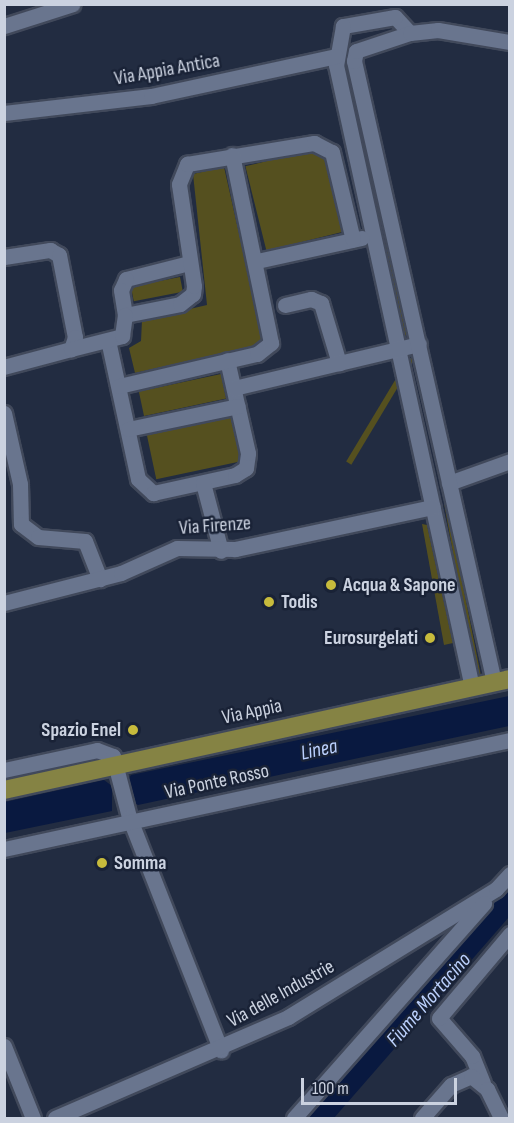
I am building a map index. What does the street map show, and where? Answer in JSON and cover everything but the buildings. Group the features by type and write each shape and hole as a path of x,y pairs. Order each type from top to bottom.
{"main road":[{"name":"Via Appia","path":"4,790 117,767 502,680"}],"street":[{"path":"4,26 73,4"},
{"path":"410,33 395,17 343,26 336,56 372,235 472,687"},
{"path":"502,680 450,487 356,51 410,33 438,30 510,42"},
{"name":"Via Appia Antica","path":"4,113 151,96 336,56"},
{"path":"125,315 189,300 194,290 180,173 190,162 326,145 334,157 353,240"},
{"path":"119,386 260,353 271,343 256,261 232,155"},
{"path":"256,261 393,231"},
{"path":"4,257 50,250 59,255 74,332 71,349"},
{"path":"4,367 124,334 125,315 121,290 126,279 189,263"},
{"path":"285,305 311,299 321,303 339,363"},
{"path":"108,340 128,429 145,490 157,493 203,483 246,468 238,406 227,360"},
{"path":"234,388 419,344"},
{"path":"128,429 238,406"},
{"path":"4,413 11,475 24,528 38,537 85,541 100,579"},
{"name":"Via Firenze","path":"4,603 100,579 172,549 221,550 432,501 450,487 510,461"},
{"path":"203,483 221,550"},
{"name":"Via Ponte Rosso","path":"4,849 130,819 510,740"},
{"path":"4,771 97,750 108,752 117,767 130,819 220,1050"},
{"name":"Via delle Industrie","path":"55,1119 220,1050 305,1008 496,889 510,874"},
{"path":"294,1119 496,889"},
{"path":"501,1119 471,1056 439,1018 510,934"},
{"path":"4,1046 33,1119"},
{"path":"422,1119 456,1081 471,1076 483,1083"}],"shaded area":[{"path":"349,75 383,221 380,222 345,76"},
{"path":"323,147 344,231 266,251 245,166"},
{"path":"224,167 264,344 135,373 129,348 141,341 142,320 207,305 193,174"},
{"path":"385,241 408,332 404,337 381,244"},
{"path":"180,277 183,292 134,301 131,287"},
{"path":"409,357 414,360 351,465 346,462"},
{"path":"221,374 226,398 144,416 139,391"},
{"path":"233,417 242,461 156,479 147,435"},
{"path":"444,503 447,506 481,676 474,670"},
{"path":"422,524 427,525 453,643 444,645"}],"water":[{"name":"Linea","path":"509,696 509,726 138,805 131,801 126,783 131,775"},
{"path":"104,780 112,786 112,811 5,833 5,802"},
{"name":"Fiume Mortacino","path":"509,882 509,917 334,1118 303,1118"}],"place":[{"name":"Acqua & Sapone","path":"331,585"},
{"name":"Todis","path":"269,602"},
{"name":"Eurosurgelati","path":"430,638"},
{"name":"Spazio Enel","path":"133,730"},
{"name":"Somma","path":"102,863"}]}
